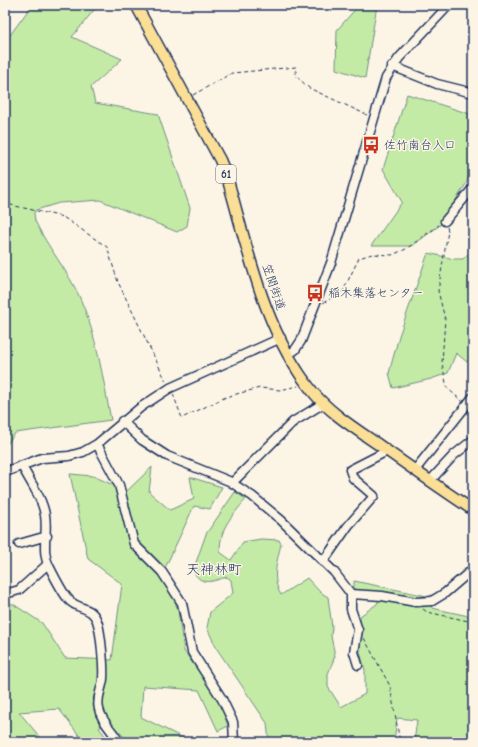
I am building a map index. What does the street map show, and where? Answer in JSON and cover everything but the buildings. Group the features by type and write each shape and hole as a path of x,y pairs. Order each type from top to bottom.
{"main road":[{"name":"笠間街道","path":"136,5 212,141 227,177 262,297 280,338 307,384 324,403 387,451 473,510"}],"street":[{"path":"289,354 300,344 330,263 381,89 392,66 449,5"},
{"path":"392,66 436,84 473,93"},
{"path":"445,221 473,188"},
{"path":"5,472 42,458 75,455 97,444 122,422 170,388 280,338"},
{"path":"415,470 473,397"},
{"path":"232,483 293,422 324,403"},
{"path":"122,422 142,440 167,456 184,465 211,473 232,483 252,496 281,520 334,572 351,594 351,609 358,630 354,652 358,665"},
{"path":"430,481 454,454 473,440"},
{"path":"97,444 119,485 134,544 162,572 182,603 192,652 222,699 233,722 234,742"},
{"path":"323,562 348,526 374,496 352,478 350,470 387,451"},
{"path":"22,466 37,490 45,514 47,536 44,547 48,564 68,599 74,604 87,608 94,616 98,624 103,678 98,700 99,710 104,721 120,742"},
{"path":"18,544 47,536"},
{"path":"5,594 19,590 48,564"},
{"path":"351,594 382,596 416,602 432,601 473,569"}],"path":[{"path":"188,98 232,73 296,67 296,76 309,88 373,118"},
{"path":"5,199 11,204 64,217 107,247 118,282 170,388 182,418 226,398 260,388 280,390 307,384"},
{"path":"315,306 327,302 343,291 353,266 359,258 372,254 392,255 406,249 445,221 448,231 438,291 445,319 442,363 447,388 466,404"},
{"path":"416,602 427,612 473,622"},
{"path":"358,630 390,686 400,742"}],"green space":[{"path":"32,5 98,5 72,37 122,59 91,87 95,103 158,114 190,208 187,226 177,232 100,200 59,203 36,210 34,213 35,221 75,288 86,312 99,358 111,420 15,433 5,447 5,42"},
{"path":"359,5 377,5 365,78 336,69 337,30"},
{"path":"407,94 473,115 473,164 466,184 440,225 412,246 371,246 402,202 383,169"},
{"path":"473,249 473,360 467,362 456,353 448,373 431,379 393,388 389,373 399,336 428,253 454,259 463,259"},
{"path":"152,467 149,492 170,510 194,499 190,477 222,487 210,509 194,506 165,568 178,611 184,651 219,700 228,726 218,731 199,690 143,686 141,717 183,738 183,742 129,742 109,721 99,728 110,742 84,742 59,709 19,712 44,742 5,742 5,603 13,604 42,623 65,658 112,660 122,584 88,559 70,474 93,476 127,491"},
{"path":"235,492 246,499 231,517 224,529 220,552 231,560 243,542 261,539 279,540 281,544 276,570 276,582 281,595 307,578 320,592 328,597 332,627 331,636 335,656 328,674 328,687 341,707 365,694 365,670 360,652 360,616 377,604 379,599 354,591 354,581 427,596 432,608 473,617 473,742 414,742 417,720 397,718 394,742 269,742 267,723 217,649 207,628 210,612 233,593 231,580 227,577 208,582 200,579 193,571 206,534"}],"place":[{"name":"佐竹南台入口","path":"371,145"},
{"name":"稲木集落センター","path":"315,293"}],"district":[{"name":"天神林町","path":"214,569"}]}
